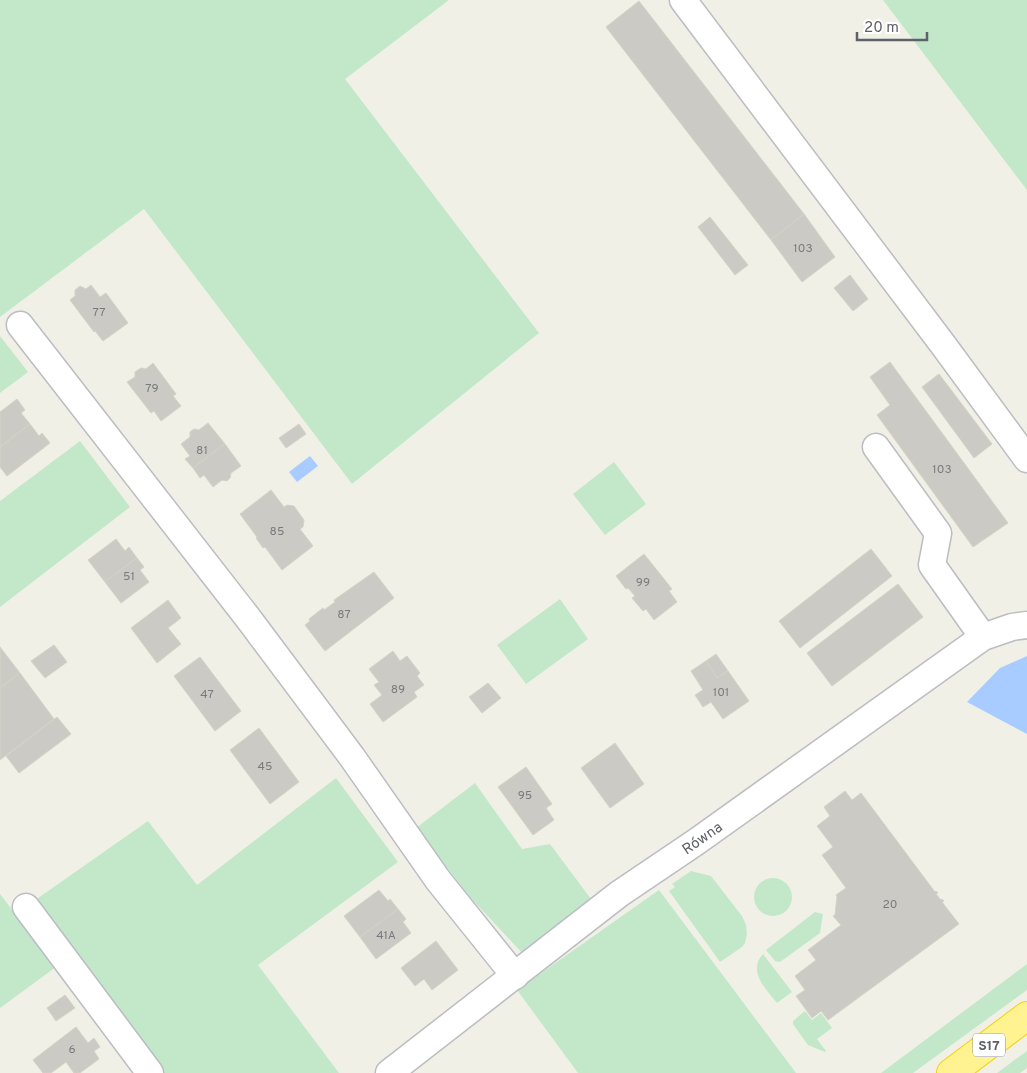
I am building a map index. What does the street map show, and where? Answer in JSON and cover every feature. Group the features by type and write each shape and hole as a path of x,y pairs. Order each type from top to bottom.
{"highway":[{"name":"S17","path":"951,1073 1027,1016"}],"street":[{"path":"684,0 1027,459"},
{"path":"20,324 306,695 438,880 515,976"},
{"path":"876,448 938,533 932,565 983,637"},
{"name":"Równa","path":"389,1073 619,894 696,842 983,637 1027,625"},
{"path":"26,906 150,1073"}],"green space":[{"path":"0,0 449,0 345,79 539,333 352,484 144,209 0,317"},
{"path":"883,0 1027,0 1027,190"},
{"path":"0,336 28,372 0,393"},
{"path":"80,441 130,507 0,607 0,501"},
{"path":"614,462 646,504 605,535 573,494"},
{"path":"560,599 588,639 526,684 497,645"},
{"path":"336,778 398,862 258,965 339,1073 160,1073 31,903 148,821 197,885"},
{"path":"475,783 522,849 550,844 594,903 525,956 470,897 416,828"},
{"path":"691,871 711,876 742,916 746,925 745,943 720,962 669,891 675,887 672,884"},
{"path":"773,878 786,884 792,897 786,910 773,916 760,910 754,897 760,884"},
{"path":"659,890 796,1073 578,1073 517,990"},
{"path":"0,894 56,967 0,1008"},
{"path":"815,912 823,914 820,933 780,962 775,961 766,950"},
{"path":"763,954 792,992 777,1003 757,973 759,960"},
{"path":"1027,964 1027,990 913,1073 881,1073"},
{"path":"805,1011 812,1020 821,1013 832,1028 817,1039 825,1052 808,1045 793,1024 793,1021"},
{"path":"1027,1051 1027,1068 1020,1073 997,1073"}],"water":[{"path":"310,456 318,466 297,482 289,472"},
{"path":"1027,656 1027,734 967,702 1000,668"}],"building":[{"path":"639,1 804,214 771,240 606,27"},
{"path":"804,214 835,257 802,282 771,240"},
{"path":"710,217 748,265 735,275 698,227"},
{"path":"850,275 868,299 853,311 834,288"},
{"path":"91,285 100,297 106,293 128,323 103,341 70,300 75,296 75,290 80,286 86,289"},
{"path":"890,362 1008,523 973,547 877,415 890,405 870,377"},
{"path":"153,363 176,394 173,396 181,406 161,421 154,411 151,413 127,382 135,377 135,372 141,368 146,369"},
{"path":"939,374 992,444 974,458 922,387"},
{"path":"17,399 25,410 21,413 30,424 0,447 0,412"},
{"path":"208,423 225,444 193,468 185,459 190,456 181,444 190,437 190,432 194,429 199,430"},
{"path":"30,424 39,436 42,433 50,443 7,476 0,467 0,447"},
{"path":"299,424 306,434 286,448 279,438"},
{"path":"225,444 241,466 231,473 227,481 222,480 213,487 204,475 200,478 193,468"},
{"path":"271,490 284,507 287,505 294,506 304,520 303,527 300,529 313,546 282,570 265,547 263,548 240,514"},
{"path":"116,539 125,551 129,547 137,558 105,582 88,560"},
{"path":"871,549 892,576 800,648 779,621"},
{"path":"644,554 672,589 669,591 677,602 654,620 646,609 643,611 632,598 635,596 628,588 626,589 616,576"},
{"path":"137,558 144,567 140,570 149,582 121,603 105,582"},
{"path":"374,572 394,598 325,651 305,625 310,621 309,619 323,608 324,610 335,602 334,600"},
{"path":"898,584 923,617 832,686 807,653"},
{"path":"168,600 181,618 168,628 181,644 157,663 131,628"},
{"path":"54,645 67,662 45,678 31,661"},
{"path":"0,647 20,673 0,688"},
{"path":"393,651 400,661 407,656 420,673 417,676 424,685 414,692 417,697 383,722 370,704 382,695 374,685 379,682 369,669"},
{"path":"716,654 728,671 717,678 706,661"},
{"path":"200,657 241,711 215,731 174,676"},
{"path":"706,661 717,678 728,671 749,701 723,719 711,702 703,707 695,695 703,690 691,671"},
{"path":"20,673 54,719 0,760 0,688"},
{"path":"488,683 501,698 482,713 469,697"},
{"path":"57,717 71,734 19,773 6,756"},
{"path":"259,728 299,782 270,804 230,750"},
{"path":"615,743 644,784 610,808 581,768"},
{"path":"526,767 552,804 546,808 554,820 533,835 498,787"},
{"path":"845,791 852,800 861,793 935,892 938,893 936,894 944,901 942,902 959,924 828,1020 821,1011 812,1018 796,996 805,990 795,976 816,960 808,950 841,925 833,916 835,915 836,895 846,888 822,855 833,847 817,826 830,816 824,807"},
{"path":"379,890 398,909 360,937 344,916"},
{"path":"398,909 406,919 403,922 411,933 376,959 360,937"},
{"path":"436,941 458,970 432,990 424,979 415,986 401,968"},
{"path":"65,995 75,1008 56,1021 47,1008"},
{"path":"76,1027 88,1043 94,1038 100,1047 94,1051 99,1059 80,1073 74,1073 66,1062 51,1073 43,1073 33,1060"}]}
